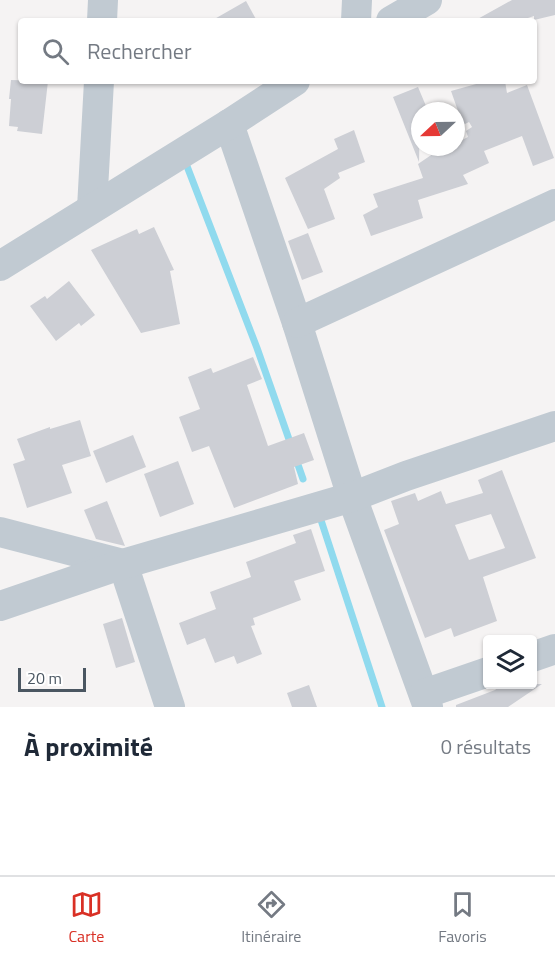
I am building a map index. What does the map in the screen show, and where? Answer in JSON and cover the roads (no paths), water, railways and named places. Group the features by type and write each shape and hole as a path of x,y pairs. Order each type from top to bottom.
{"street":[{"path":"102,18 103,0"},
{"path":"356,18 357,0"},
{"path":"396,18 427,0"},
{"path":"92,208 99,84"},
{"path":"0,266 289,84"},
{"path":"229,124 297,323 352,497 426,701 483,674"},
{"path":"297,323 555,204"},
{"path":"0,606 123,564 352,497 406,476 555,426"},
{"path":"0,532 123,564"},
{"path":"123,564 170,707"},
{"path":"537,655 555,649"}],"waterway":[{"path":"185,161 257,348 291,445"},
{"path":"296,459 303,479"},
{"path":"319,514 382,707"}]}
